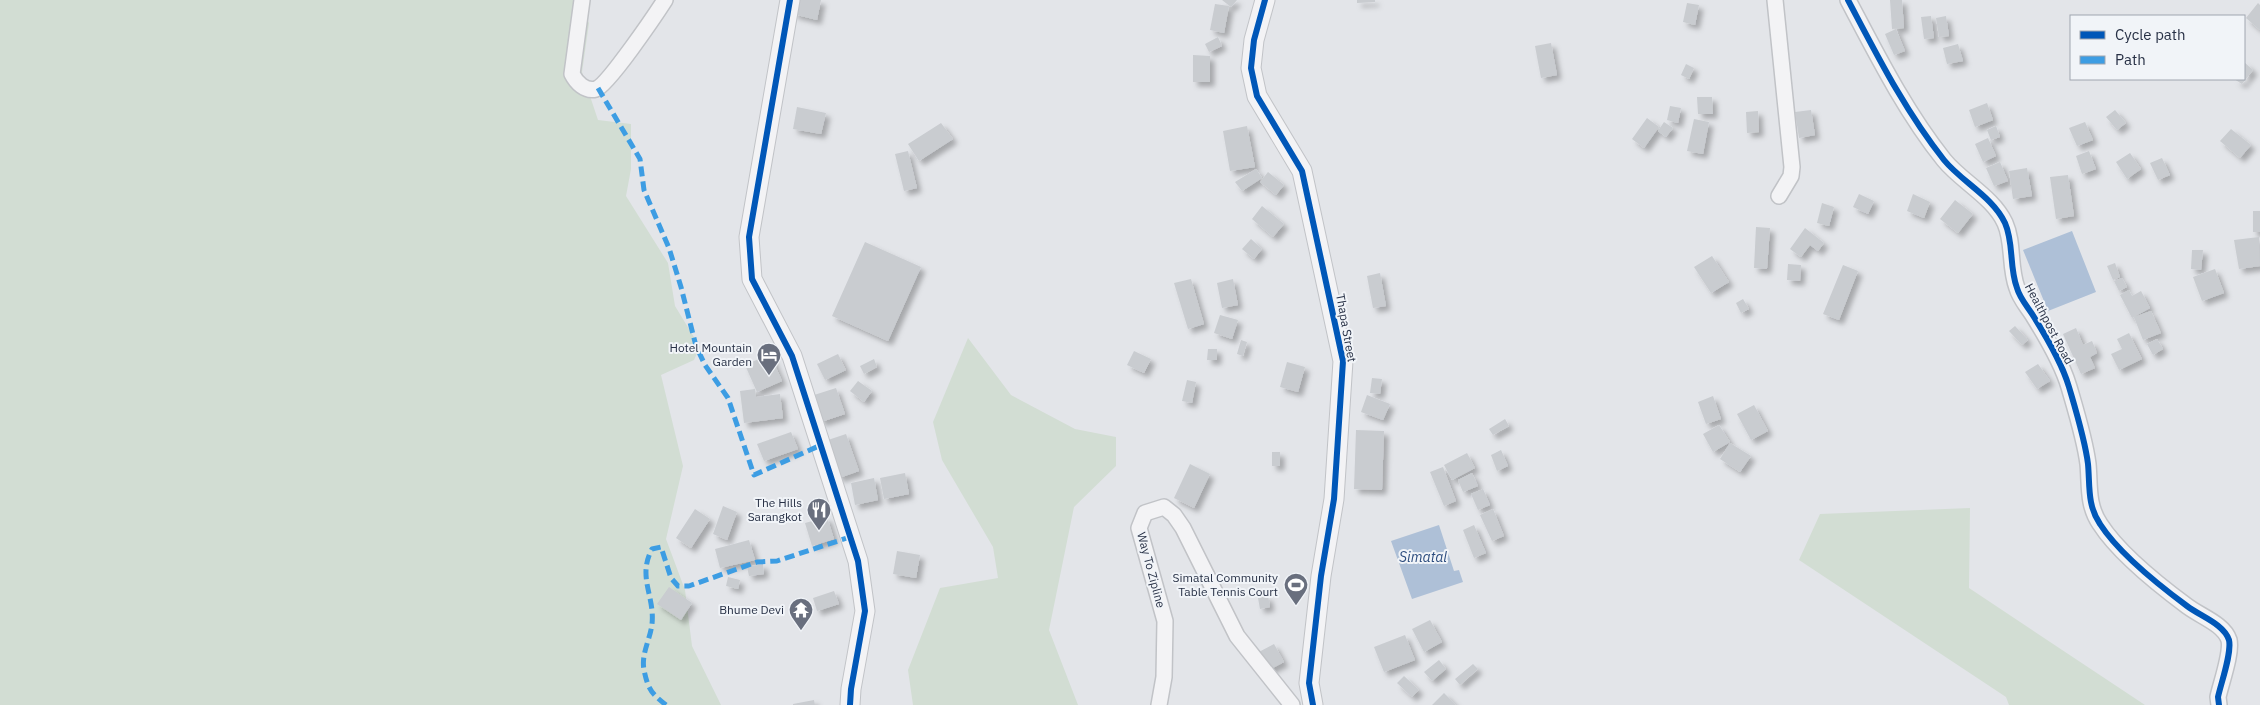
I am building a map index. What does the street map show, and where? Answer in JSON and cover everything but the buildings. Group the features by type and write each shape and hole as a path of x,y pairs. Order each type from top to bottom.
{"street":[{"path":"582,0 572,74 577,84 591,89 598,88 606,79 649,26 665,0"},
{"path":"790,0 749,237 750,262 752,279 792,356 858,561 865,611 851,689 850,705"},
{"name":"Thapa Street","path":"1265,0 1254,40 1251,68 1257,96 1302,171 1343,361 1334,499 1321,576 1309,683 1313,705"},
{"path":"1775,0 1792,167 1791,176 1778,196"},
{"name":"Healthpost Road","path":"1848,0 1890,81 1931,143 1946,163 1994,208 2003,220 2009,236 2011,269 2017,289 2048,342 2068,384 2088,463 2091,503 2100,526 2114,542 2149,574 2188,607 2220,628 2228,637 2229,649 2218,697 2219,705"},
{"name":"Way To Zipline","path":"1159,705 1164,677 1165,621 1139,528 1145,513 1164,507 1174,515 1183,528 1237,636 1292,705"}],"shaded area":[{"path":"0,0 577,0 589,23 582,72 598,120 631,124 631,169 626,196 668,263 675,306 700,347 694,360 661,375 683,466 666,539 685,590 692,646 721,705 0,705"},
{"path":"968,338 1011,395 1075,429 1116,437 1116,466 1074,507 1049,630 1078,705 913,705 908,670 940,588 998,578 993,547 942,460 933,422"},
{"path":"1970,508 1969,588 2145,705 2009,705 2006,697 1799,560 1820,514"}],"water":[{"path":"2072,231 2096,292 2048,311 2023,250"},
{"name":"Simatal","path":"1439,525 1454,571 1459,570 1463,582 1412,599 1391,541"}],"marked path":[{"path":"598,88 640,159 644,190 669,248 696,346 705,365 728,398 754,475 821,445"},
{"path":"666,705 651,690 645,676 643,664 652,624 651,604 646,578 648,559 652,549 661,547 671,578 678,586 689,586 757,562 777,561 850,537"}],"cycle path":[{"path":"790,0 749,237 752,279 792,356 858,561 865,611 851,689 850,705"},
{"path":"1265,0 1254,40 1251,68 1257,96 1302,171 1343,361 1334,499 1321,576 1309,683 1313,705"},
{"path":"1848,0 1892,82 1930,141 1951,168 1993,205 2005,223 2010,239 2013,272 2018,292 2054,351 2069,387 2087,455 2091,502 2100,524 2117,546 2140,568 2187,606 2217,625 2226,634 2230,646 2218,697 2219,705"}],"place":[{"name":"Hotel Mountain Garden","path":"769,376"},
{"name":"The Hills Sarangkot","path":"819,531"},
{"name":"Simatal Community Table Tennis Court","path":"1296,606"},
{"name":"Bhume Devi","path":"801,631"}]}
